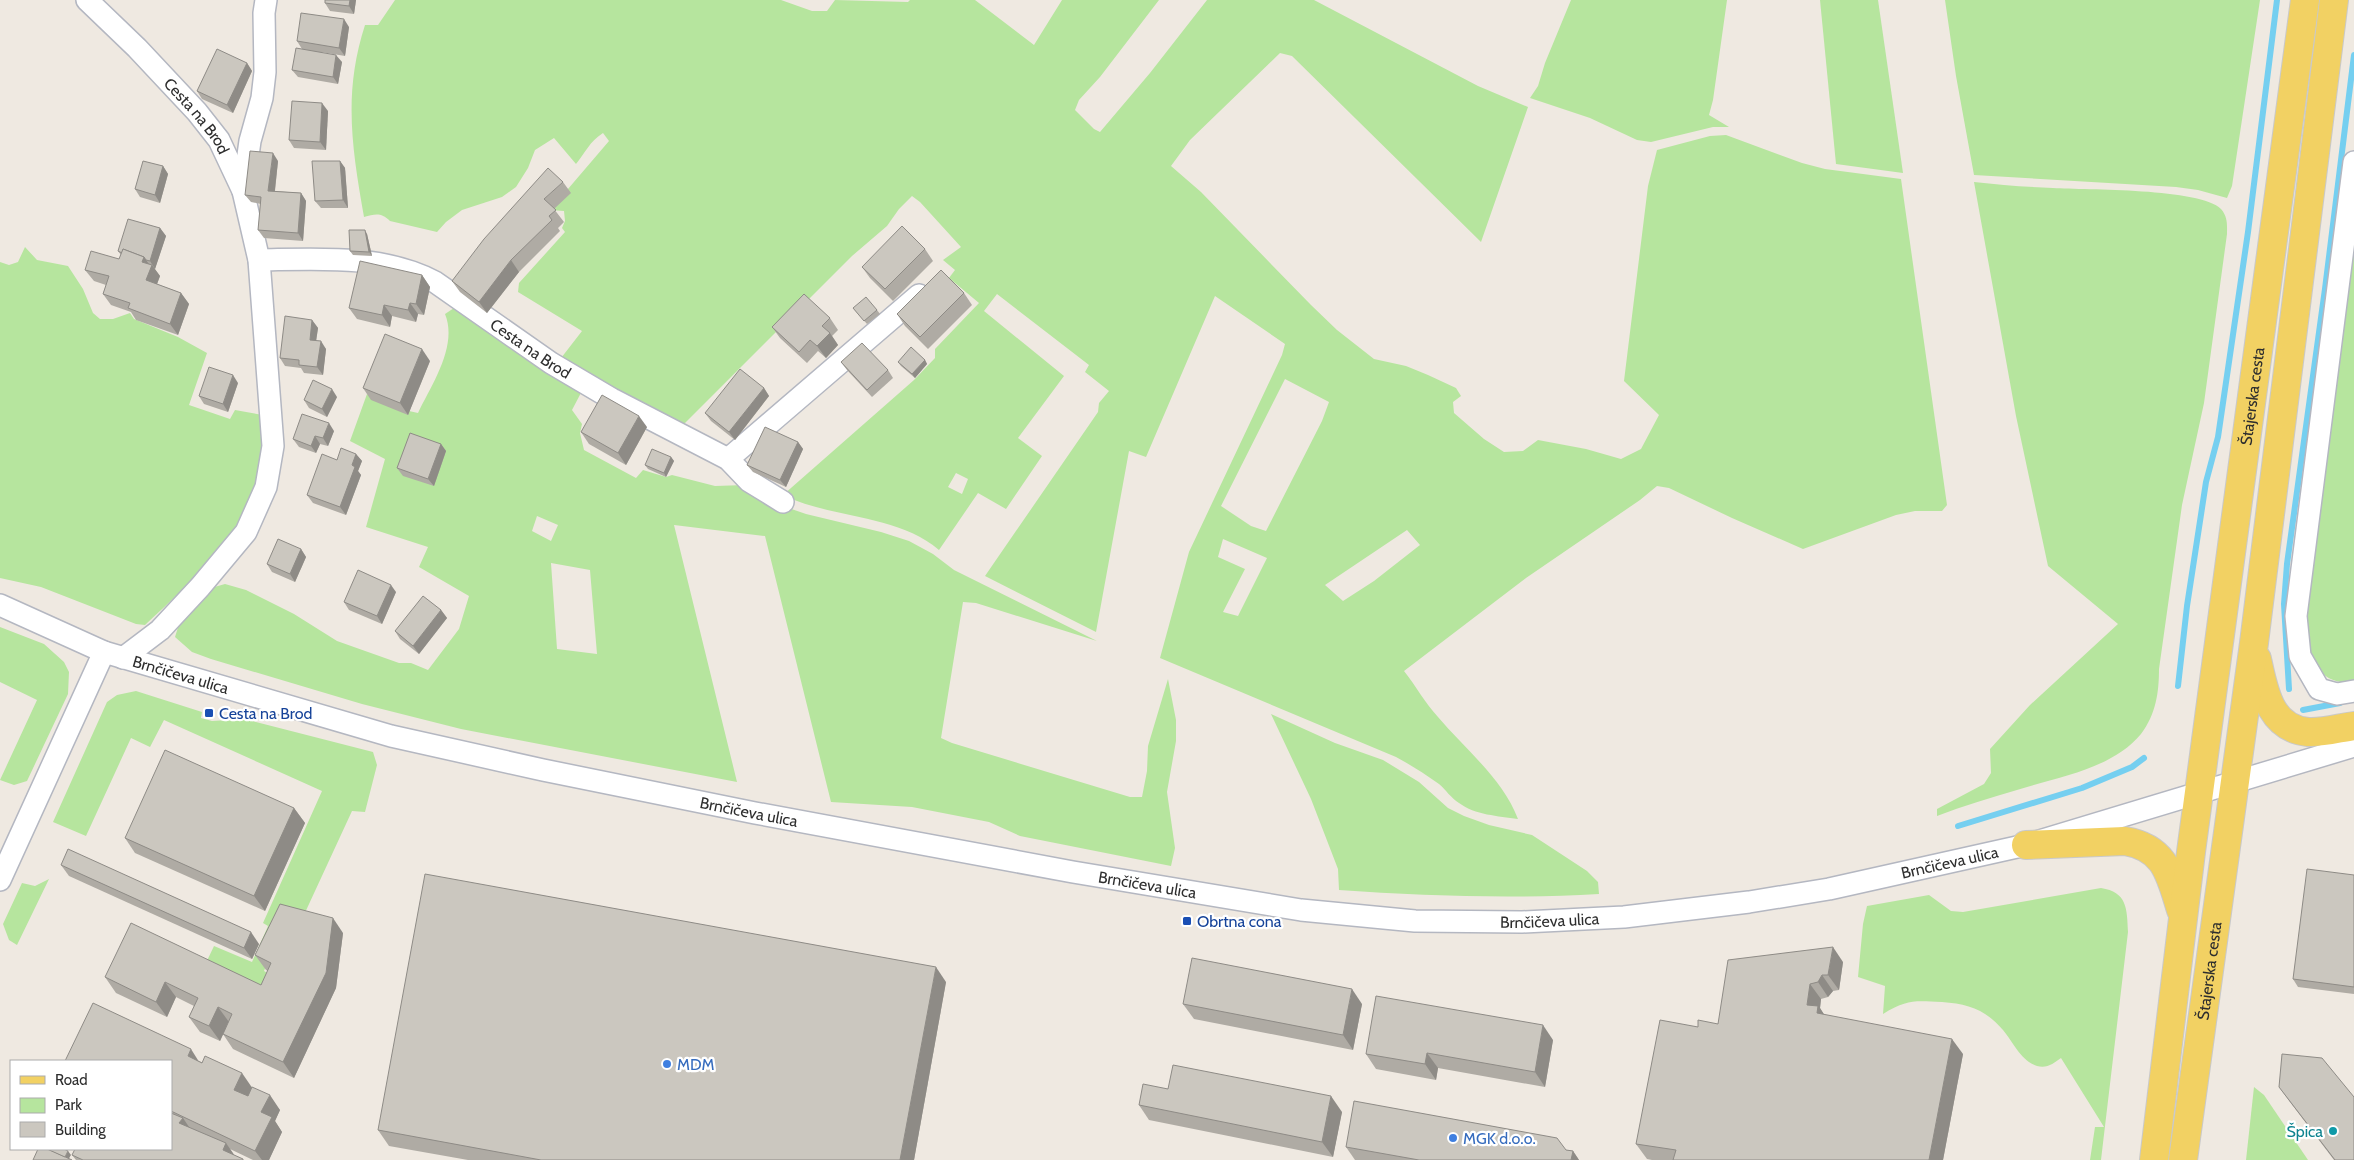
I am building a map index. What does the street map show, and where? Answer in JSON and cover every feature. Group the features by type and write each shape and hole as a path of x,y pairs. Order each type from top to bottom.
{"main road":[{"name":"Štajerska cesta","path":"2154,1160 2199,793 2305,0"},
{"name":"Štajerska cesta","path":"2184,1160 2254,643 2334,0"},
{"path":"2254,643 2266,699 2281,721 2294,728 2308,732 2354,726"},
{"path":"2026,844 2125,841 2139,843 2153,850 2164,865 2183,916"}],"street":[{"name":"Cesta na Brod","path":"87,0 137,48 196,112 218,140 243,191 259,260 273,446 266,487 246,532 200,587 160,630 114,655"},
{"path":"243,191 250,141 262,98 265,72 264,13 266,0"},
{"path":"2354,162 2296,616 2300,656 2319,689 2337,694 2354,691"},
{"name":"Cesta na Brod","path":"259,260 340,259 385,264 417,273 435,282 551,363 612,400 728,459 749,481 783,502"},
{"path":"728,459 934,282"},
{"name":"Brnčičeva ulica","path":"0,605 114,655 391,736 543,770 765,815 1073,872 1352,916 1415,921 1522,922 1624,918 1749,902 1829,889 2026,844 2199,793"},
{"path":"0,880 114,655"},
{"path":"2199,793 2354,746"}],"green space":[{"path":"395,0 781,0 812,11 827,11 835,0 908,2 910,0 975,0 1034,45 1062,0 1159,0 1100,77 1079,100 1075,110 1094,129 1100,132 1150,73 1207,0 1314,0 1478,86 1528,107 1481,242 1292,56 1280,53 1190,140 1171,166 1201,192 1337,330 1374,359 1406,366 1456,388 1461,396 1453,402 1454,413 1484,439 1504,452 1523,451 1538,440 1586,449 1621,459 1641,449 1659,415 1624,381 1648,186 1657,150 1710,136 1726,135 1802,163 1825,169 1901,179 1947,505 1942,511 1915,511 1896,515 1803,549 1669,488 1657,486 1640,500 1526,578 1404,671 1433,712 1493,778 1511,804 1518,819 1479,813 1453,799 1439,784 1396,757 1160,658 1189,552 1282,355 1285,344 1215,296 1146,457 1129,451 1096,632 985,576 1098,412 1099,403 1109,391 1085,372 1089,365 997,294 984,311 1064,376 1018,438 1042,456 1006,509 978,493 939,550 922,538 904,530 884,523 822,509 783,495 914,380 935,358 935,349 979,303 949,278 955,270 943,260 961,247 920,202 912,196 899,209 887,226 852,256 680,428 558,362 582,331 518,292 519,283 565,232 562,228 565,221 564,211 550,210 609,141 603,133 591,144 576,164 554,138 535,150 528,168 516,187 502,197 462,210 446,222 437,232 390,221 381,215 364,217 353,144 352,97 358,50 365,25 378,25","holes":["1285,379 1329,402 1322,421 1266,531 1251,526 1221,506","956,473 968,479 962,494 948,487","1407,530 1420,545 1374,581 1343,601 1325,585","1223,539 1267,558 1238,616 1223,612 1245,569 1218,557"]},
{"path":"1571,0 1727,0 1713,100 1709,115 1729,127 1713,127 1651,142 1637,140 1590,118 1530,98 1538,86 1545,63"},
{"path":"1820,0 1878,0 1903,173 1836,164"},
{"path":"1945,0 2260,0 2232,186 2227,198 2198,190 2176,187 1974,175 1956,76"},
{"path":"1974,182 2033,187 2142,191 2191,197 2209,202 2221,209 2226,218 2227,234 2204,403 2182,505 2157,694 2150,719 2141,734 2129,746 2100,764 1937,816 1937,809 1984,784 1991,773 1990,749 2030,705 2118,624 2048,566 2016,416"},
{"path":"2354,234 2354,683 2340,682 2329,678 2321,672 2311,654 2305,619"},
{"path":"25,247 37,260 68,266 83,289 93,313 100,319 113,319 130,313 134,319 178,337 207,353 189,405 230,419 235,410 263,415 264,448 262,472 253,499 242,519 228,539 195,577 145,625 136,624 41,587 0,578 0,262 9,265 18,262"},
{"path":"457,306 583,389 572,410 582,424 580,433 584,450 636,478 643,470 666,477 672,475 715,486 745,485 777,504 806,514 881,532 909,541 933,554 954,570 1097,641 976,603 963,602 941,738 1130,797 1142,797 1147,771 1148,746 1168,679 1176,720 1176,741 1167,792 1175,848 1171,866 1020,836 989,822 912,807 831,802 765,536 674,525 737,782 461,729 362,704 192,652 175,637 181,618 211,588 225,584 246,590 294,614 337,641 399,663 411,663 428,670 459,629 469,596 419,567 428,547 366,527 385,459 350,441 367,394 400,409 418,413 442,365 446,352 448,326 445,314","holes":["537,516 558,525 551,541 532,531","551,563 590,570 597,654 557,649"]},
{"path":"0,627 44,644 64,662 69,672 68,694 27,781 14,785 0,780 37,700 0,682"},
{"path":"136,691 202,712 201,718 212,721 244,719 373,752 377,765 365,812 352,811 303,917 288,912 264,971 278,979 270,995 205,965 214,946 252,962 268,926 263,923 322,791 164,720 150,747 131,738 86,836 53,822 107,702 117,695"},
{"path":"1271,714 1335,743 1383,760 1419,782 1448,808 1464,816 1489,825 1532,835 1587,871 1598,882 1599,894 1469,896 1339,890 1338,869 1311,799"},
{"path":"49,879 17,945 9,940 3,924 22,883 35,886"},
{"path":"2101,888 2110,890 2121,897 2126,909 2128,932 2101,1160 2090,1160 2095,1127 2104,1127 2061,1058 2044,1067 2031,1064 2022,1056 2003,1030 1990,1017 1983,1012 1960,1004 1918,1001 1905,1003 1883,1014 1885,986 1858,977 1863,924 1867,906 1929,895 1951,911 1963,912"},
{"path":"2254,1087 2264,1095 2308,1160 2246,1160"}],"building":[{"path":"325,0 350,0 349,6 325,3"},
{"path":"301,13 344,19 339,48 297,41"},
{"path":"296,48 336,55 333,77 292,70"},
{"path":"217,49 247,63 227,105 197,91"},
{"path":"292,101 322,103 320,142 289,140"},
{"path":"250,151 273,153 268,191 301,193 298,233 258,230 261,197 245,195"},
{"path":"143,161 163,166 155,195 135,189"},
{"path":"312,161 340,161 343,200 315,201"},
{"path":"548,168 563,182 544,199 556,210 549,216 552,220 511,260 479,302 452,281 484,239"},
{"path":"128,219 160,228 150,261 123,249 122,253 118,251"},
{"path":"902,226 925,249 885,289 862,267"},
{"path":"349,230 365,230 369,252 350,251"},
{"path":"123,249 144,257 142,262 152,265 146,280 181,293 170,324 128,308 130,303 103,294 109,276 85,270 91,251 119,259"},
{"path":"360,261 422,275 416,304 410,303 408,310 384,305 382,315 349,308"},
{"path":"941,270 964,293 920,337 897,314"},
{"path":"804,294 830,318 822,326 830,333 817,346 810,340 799,352 772,327"},
{"path":"866,297 877,310 864,321 853,308"},
{"path":"285,316 312,320 310,340 321,341 317,367 299,365 299,360 280,358"},
{"path":"385,334 422,349 400,403 363,388"},
{"path":"862,343 888,370 867,390 841,362"},
{"path":"911,347 925,360 912,374 898,362"},
{"path":"209,367 233,375 223,404 199,396"},
{"path":"740,369 764,388 729,432 705,413"},
{"path":"313,380 332,389 322,409 304,400"},
{"path":"602,395 639,416 618,453 581,432"},
{"path":"302,414 329,423 323,438 315,436 311,446 293,439"},
{"path":"765,427 798,442 780,480 747,465"},
{"path":"410,433 441,444 428,479 397,468"},
{"path":"341,448 356,454 352,465 355,467 340,507 307,495 322,454 337,460"},
{"path":"652,449 671,457 664,473 645,465"},
{"path":"278,539 301,549 290,574 267,564"},
{"path":"358,570 391,585 377,616 344,602"},
{"path":"423,596 441,610 413,646 395,631"},
{"path":"165,750 294,808 254,896 125,838"},
{"path":"68,849 251,932 244,948 61,865"},
{"path":"2307,869 2354,875 2354,987 2293,979"},
{"name":"MDM","path":"425,874 936,967 900,1160 541,1160 378,1130"},
{"path":"280,904 333,918 326,973 283,1062 223,1034 232,1014 218,1007 209,1026 189,1017 198,998 165,982 156,1002 105,977 131,923 261,985 271,963 255,955"},
{"path":"1833,947 1828,975 1822,975 1818,982 1810,984 1807,1005 1818,1006 1817,1013 1952,1039 1929,1160 1673,1160 1676,1150 1636,1144 1660,1020 1698,1027 1698,1020 1718,1024 1728,960"},
{"path":"1192,958 1352,989 1343,1035 1183,1004"},
{"path":"1376,996 1543,1025 1535,1072 1427,1053 1425,1064 1366,1054"},
{"path":"93,1003 191,1049 188,1056 202,1063 205,1056 242,1073 234,1090 248,1096 252,1087 270,1095 261,1112 272,1117 255,1151 172,1111 172,1060 65,1060"},
{"name":"Špica","path":"2282,1054 2322,1058 2354,1097 2354,1160 2335,1160 2279,1087"},
{"path":"1173,1065 1331,1096 1322,1142 1139,1105 1143,1084 1168,1089"},
{"path":"1354,1101 1557,1138 1566,1150 1573,1151 1571,1160 1419,1160 1346,1147"},
{"path":"172,1113 183,1118 179,1123 226,1143 223,1150 243,1160 83,1160 72,1155 74,1150 172,1150"},
{"path":"38,1150 50,1150 72,1160 33,1160"},
{"path":"49,1150 66,1150 68,1151 65,1157"}],"waterway":[{"path":"2178,686 2187,606 2206,482 2218,437 2248,232 2277,0"},
{"path":"2289,689 2284,604 2287,564 2325,289 2354,55"},
{"path":"2303,710 2340,703"},
{"path":"1958,826 2082,788 2132,767 2144,758"}],"place":[{"name":"Cesta na Brod","path":"209,713"},
{"name":"Obrtna cona","path":"1187,921"},
{"name":"MDM","path":"667,1064"},
{"name":"Špica","path":"2333,1131"},
{"name":"MGK d.o.o.","path":"1453,1138"}]}
